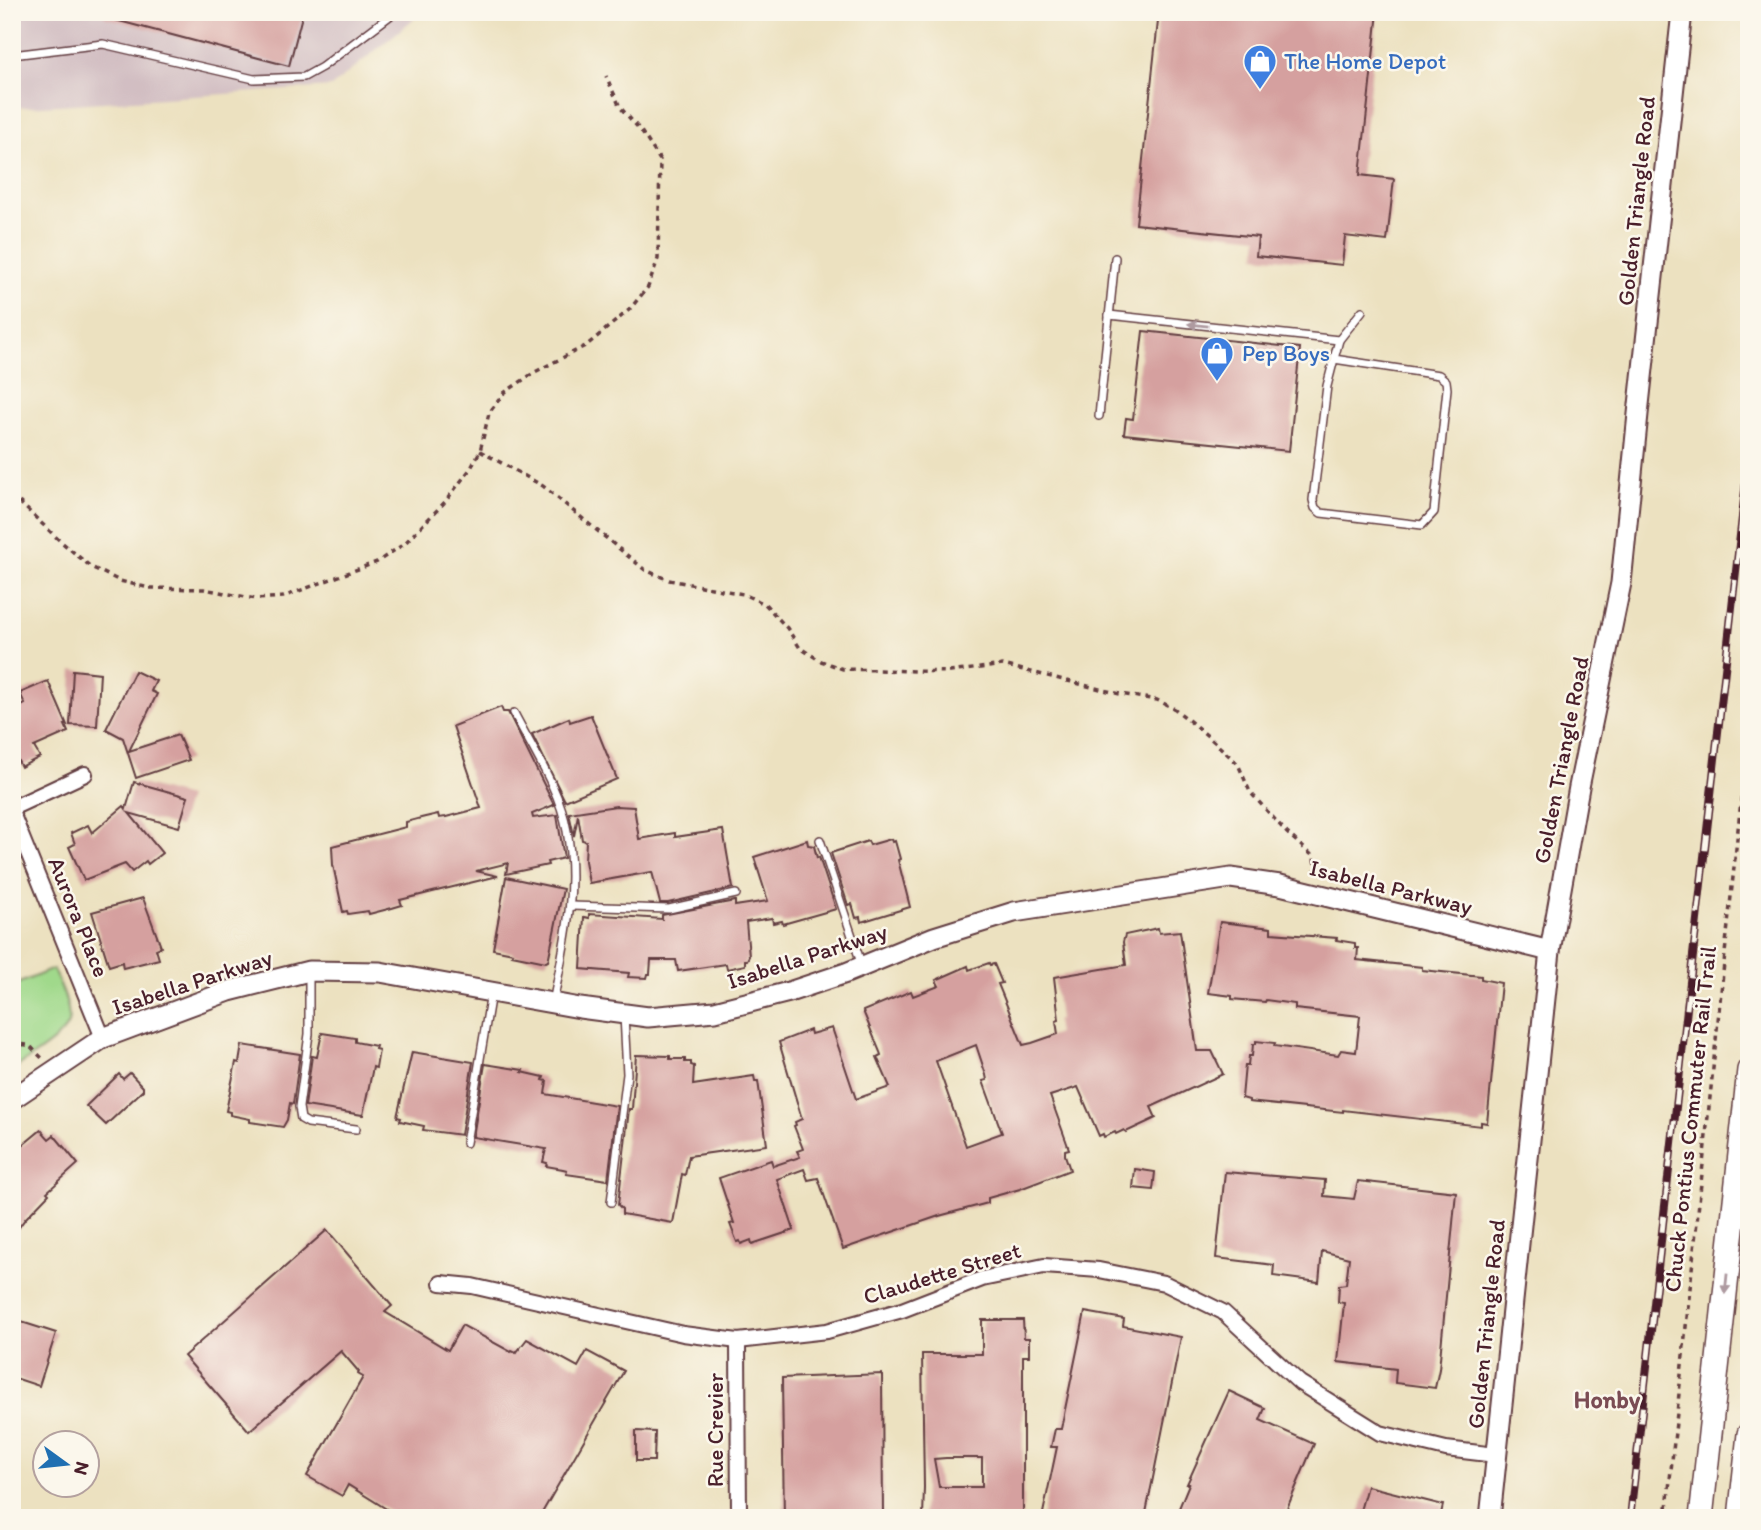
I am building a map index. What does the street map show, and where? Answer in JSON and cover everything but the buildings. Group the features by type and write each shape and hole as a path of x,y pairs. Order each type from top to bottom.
{"main road":[{"path":"1701,1518 1749,1070"},
{"path":"1740,1518 1749,1434"}],"street":[{"name":"Golden Triangle Road","path":"1490,1518 1550,951 1579,787 1621,583 1682,12"},
{"path":"12,811 85,774"},
{"name":"Aurora Place","path":"12,811 103,1038"},
{"name":"Isabella Parkway","path":"12,1099 103,1038 229,990 309,971 380,972 648,1017 715,1011 789,992 934,937 1014,912 1231,878 1280,885 1550,951"},
{"name":"Claudette Street","path":"441,1283 472,1286 682,1335 738,1342 827,1331 902,1310 982,1279 1044,1266 1099,1270 1164,1283 1223,1312 1300,1383 1380,1433 1446,1449 1496,1455"},
{"name":"Rue Crevier","path":"738,1342 739,1518"}],"lane":[{"path":"12,55 103,44 254,79 304,77 322,67 395,12"},
{"path":"1099,416 1115,258"},
{"path":"1334,359 1439,374 1446,380 1434,512 1422,525 1321,513 1315,508 1313,500 1327,386 1334,359 1339,340 1362,311"},
{"path":"1109,315 1339,340"},
{"path":"514,713 554,791 567,830 572,879 571,906 553,1003"},
{"path":"820,840 863,966"},
{"path":"571,906 669,909 736,894"},
{"path":"309,971 309,1034 299,1107 301,1119 308,1124 356,1129"},
{"path":"466,1143 491,992"},
{"path":"611,1202 627,1074 624,1014"}],"path":[{"path":"12,495 91,567 120,581 149,588 204,589 256,599 283,597 377,562 404,544 445,502 471,468 480,451 489,413 504,393 534,372 587,345 629,310 648,287 658,259 660,160 641,131 620,107 606,76"},
{"path":"480,451 543,486 645,570 669,580 743,594 765,604 787,628 800,648 821,661 843,668 950,672 1003,665 1121,694 1157,700 1175,709 1238,764 1250,792 1287,833 1314,857 1317,894"},
{"name":"Chuck Pontius Commuter Rail Trail","path":"1666,1518 1749,724"},
{"path":"12,1044 29,1045 52,1070"}],"shaded area":[{"path":"12,12 422,12 331,87 12,108"}],"green space":[{"path":"53,969 67,1003 68,1023 52,1042 12,1070 12,986"}],"railway":[{"path":"1630,1518 1749,455"}],"place":[{"name":"The Home Depot","path":"1260,91"},
{"name":"Pep Boys","path":"1217,383"}],"district":[{"name":"Honby","path":"1607,1399"}]}
